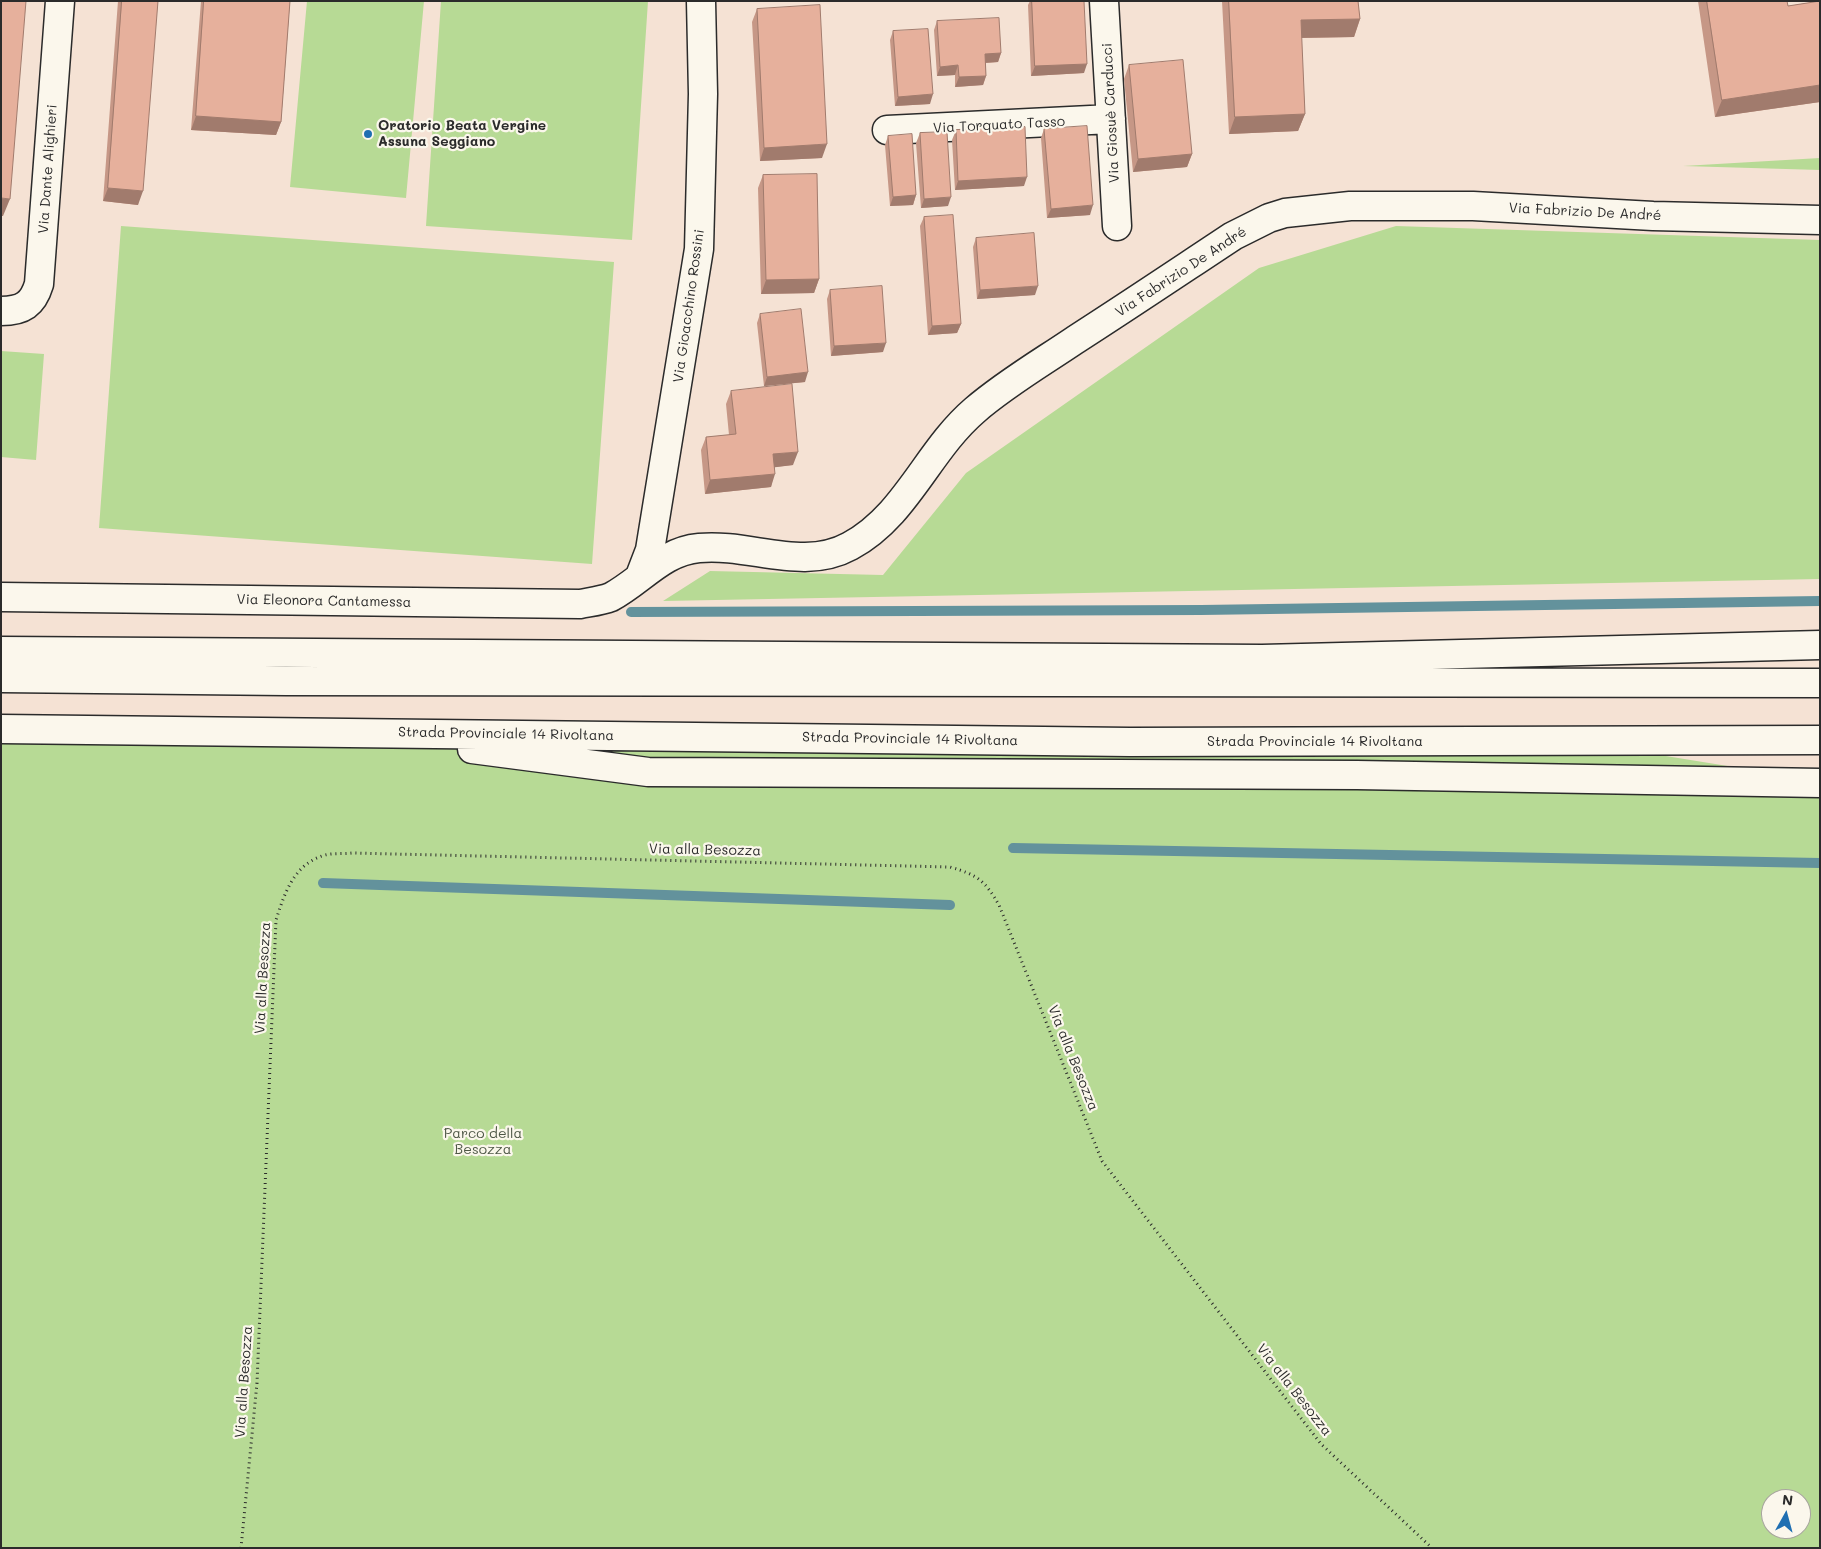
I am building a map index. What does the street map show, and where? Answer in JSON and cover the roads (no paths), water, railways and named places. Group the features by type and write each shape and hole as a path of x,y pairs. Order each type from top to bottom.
{"main road":[{"name":"Via Dante Alighieri","path":"1,311 23,308 36,296 40,284 60,1"},
{"name":"Via Gioacchino Rossini","path":"640,576 650,550 699,249 703,94 701,1"},
{"name":"Via Giosuè Carducci","path":"1104,1 1117,226"},
{"name":"Via Torquato Tasso","path":"887,130 1111,119"},
{"name":"Via Fabrizio De André","path":"640,576 669,557 699,548 814,558 836,553 850,546 865,537 892,513 945,441 989,398 1233,236 1285,213 1350,206 1427,205 1653,216 1820,220"},
{"name":"Via Eleonora Cantamessa","path":"1,597 580,604 608,598 640,576"},
{"path":"1,651 1262,659 1820,646"},
{"path":"1,678 296,681 1820,683"},
{"name":"Strada Provinciale 14 Rivoltana","path":"1,729 1130,742 1820,740"},
{"path":"346,732 648,772 1347,775 1820,783"}],"waterway":[{"path":"631,612 1201,610 1820,601"},
{"path":"1013,848 1820,863"},
{"path":"323,883 950,905"}],"place":[{"name":"Oratorio Beata Vergine Assuna Seggiano","path":"368,134"}],"park label":[{"name":"Parco della Besozza","path":"483,1142"}]}
